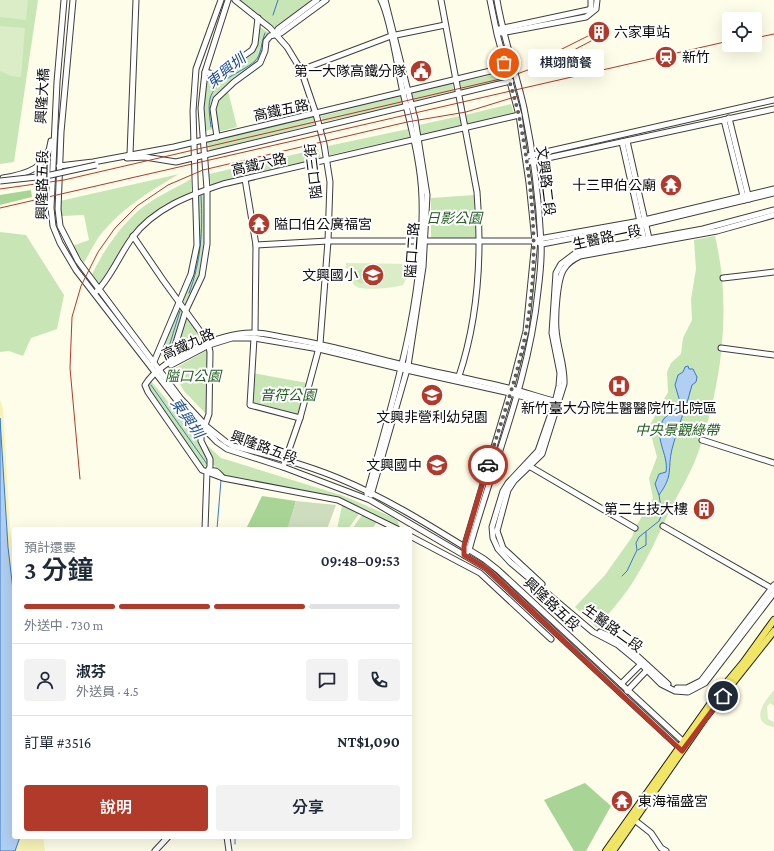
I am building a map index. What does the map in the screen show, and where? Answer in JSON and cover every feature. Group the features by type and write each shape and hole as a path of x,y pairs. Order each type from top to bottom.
{"main road":[{"path":"685,743 774,620"},
{"path":"613,851 633,818 680,749 774,631"},
{"path":"606,851 633,818"}],"street":[{"name":"興隆路五段","path":"64,0 53,167 53,226 65,253 93,294 150,366 152,375 204,428 227,449 283,467 368,499 491,572 680,749"},
{"name":"興隆路五段","path":"73,0 61,132 58,209 60,226 78,261 98,289 156,362 181,399 204,428 234,446 285,460 338,478 369,492 464,546 498,570 627,691 685,743"},
{"path":"128,156 136,0"},
{"path":"150,366 156,362 191,274 197,245 193,111 196,70 221,0"},
{"path":"170,362 186,310 198,288 203,270 207,244 207,189 201,108 205,72 228,0"},
{"name":"隘口三街","path":"235,0 276,34 287,47 301,70 316,114 327,160 330,182 328,241 319,346 300,418 283,467"},
{"path":"276,34 278,30 317,0"},
{"path":"217,137 213,108 216,99 234,82 260,62 265,51 266,41 270,36 281,33 326,0"},
{"name":"隘口二路","path":"381,0 393,35"},
{"name":"隘口二路","path":"368,499 405,368 423,242 422,197 414,125 405,92 385,0"},
{"path":"441,0 477,192 479,274 473,329 460,376"},
{"name":"文興路二段","path":"464,555 464,546 526,331 535,241 519,114 505,68 490,0"},
{"name":"文興路二段","path":"464,555 469,550 518,393 536,318 541,241 532,158 523,108 502,30 496,0"},
{"path":"496,32 588,10 591,8 592,0"},
{"path":"502,30 586,17 596,10 597,0"},
{"name":"興隆大橋","path":"0,180 25,174 42,164 46,158 51,144 56,49 63,6"},
{"path":"205,72 217,75 252,50 258,18"},
{"path":"301,70 393,35 445,25"},
{"name":"高鐵五路","path":"53,167 128,156 217,137 512,66"},
{"name":"高鐵五路","path":"128,156 176,162 516,80"},
{"path":"526,160 774,100"},
{"path":"532,158 624,141 774,109"},
{"name":"高鐵六路","path":"93,294 134,236 162,211 179,200 195,193 519,114"},
{"path":"727,119 746,199"},
{"path":"624,141 647,242"},
{"name":"興隆大橋","path":"0,180 46,176 128,156"},
{"path":"245,180 256,245 254,335 250,405 300,418"},
{"path":"746,199 774,189"},
{"path":"256,245 328,241 541,241 643,222 774,193"},
{"name":"生醫路一段","path":"748,219 774,210"},
{"name":"生醫路一段","path":"556,404 564,384 564,375 556,329 560,277 564,268 570,261 580,256 748,219 774,215"},
{"path":"134,236 163,280 209,343 209,414 201,440 210,460 223,478"},
{"path":"723,278 774,272"},
{"name":"高鐵九路","path":"161,369 170,362 209,343 232,334 254,335 319,346 405,368 510,390"},
{"name":"高鐵九路","path":"161,369 209,343"},
{"path":"721,348 774,355"},
{"name":"高鐵九路","path":"405,368 460,376 556,404"},
{"path":"161,369 152,375 145,385 148,392 202,470 223,478 338,500 393,527"},
{"name":"生醫路二段","path":"556,404 538,451 529,465 514,476 503,491 492,527 493,538 498,549 510,562 593,632 618,645 645,666 661,684 675,692 688,692 705,683 773,589"},
{"path":"702,440 774,463"},
{"path":"205,527 207,472 210,467 210,460"},
{"path":"529,465 635,528"},
{"path":"207,472 212,470 217,471"},
{"path":"663,526 773,589"},
{"path":"412,537 480,573 550,639"},
{"path":"621,684 645,666"},
{"path":"627,691 645,666"},
{"path":"633,818 651,833 661,848 666,851"},
{"path":"155,851 166,839"},
{"path":"227,839 229,851"}],"green space":[{"path":"0,0 38,0 14,162 0,164"},
{"path":"0,0 28,0 26,20 0,17"},
{"path":"237,0 309,0 312,2 275,28 264,18"},
{"path":"0,26 25,28 21,77 11,76 0,71"},
{"path":"260,27 269,33 260,58 230,81 214,99 212,107 213,129 205,131 203,110 207,77 221,76 254,51"},
{"path":"501,73 503,80 462,90 460,82"},
{"path":"452,83 454,91 414,101 412,93"},
{"path":"228,91 237,127 218,132 216,109 218,100"},
{"path":"401,96 403,105 323,122 321,116"},
{"path":"511,104 514,114 467,125 465,115"},
{"path":"314,116 316,124 210,151 207,141"},
{"path":"460,116 461,127 420,135 419,125"},
{"path":"408,129 409,137 330,155 328,146"},
{"path":"318,149 321,158 211,185 209,174"},
{"path":"179,174 147,194 118,216 98,237 84,263 72,246 89,240 84,215 62,216 60,201"},
{"path":"191,179 191,192 162,206 130,236 99,284 91,276 106,250 124,225 138,211 150,202"},
{"path":"31,190 32,197 0,205 0,195"},
{"path":"205,194 205,241 199,277 187,305 182,300 194,274 199,247 198,196"},
{"name":"日影公園","path":"474,195 477,238 431,240 431,198"},
{"path":"0,232 26,235 64,295 57,329 31,338 23,356 9,351 0,352"},
{"name":"中央景觀綠帶","path":"715,236 723,290 722,345 713,400 706,427 692,468 647,558 627,591 597,628 575,607 605,575 632,537 635,528 653,498 649,478 657,457 649,427 668,392 667,372 671,363 681,354 683,338 692,320 691,299 696,269 694,240"},
{"path":"346,263 410,264 410,269 403,269 407,277 403,285 382,288 364,289 356,287 350,277 354,268 346,268","holes":["361,269 368,269 368,283 360,284 356,281 355,276 357,272"]},
{"path":"361,269 368,269 369,283 360,284 356,281 355,276"},
{"path":"179,307 184,311 168,360 161,356"},
{"path":"187,314 203,338 176,351"},
{"name":"隘口公園","path":"209,349 209,417 184,391 172,370"},
{"name":"音符公園","path":"253,373 307,383 300,416 252,402"},
{"path":"151,381 195,434 221,458 344,496 392,517 398,521 399,526 397,527 361,511 349,527 337,527 343,501 223,477 214,465 203,467 150,392 147,385"},
{"path":"262,496 296,501 289,527 247,527"},
{"path":"296,501 336,505 328,527 288,527"},
{"path":"364,512 379,519 373,527 353,527"},
{"path":"774,690 774,706 770,703 767,707 768,719 774,722 774,727 766,725 760,716 763,705"},
{"path":"585,783 611,806 586,851 574,851 544,800"}],"sand":[{"path":"0,400 3,408 12,547 12,839 43,839 45,851 0,851"}],"water":[{"path":"688,366 689,369 693,369 697,377 696,382 692,385 674,441 667,482 659,495 655,484 659,474 666,472 665,459 660,440 660,427 664,418 675,410 680,402 675,385 678,375 683,372 685,367"},
{"path":"0,418 8,547 12,582 12,839 19,839 15,851 0,851"}],"waterway":[{"name":"東興圳","path":"273,15 278,0"},
{"name":"東興圳","path":"211,127 209,106 213,92 229,77 255,61 259,55 265,33"},
{"name":"東興圳","path":"189,293 199,258 202,221 201,196"},
{"name":"東興圳","path":"168,350 180,311"},
{"name":"東興圳","path":"151,385 207,464"},
{"name":"東興圳","path":"217,527 221,480"},
{"path":"622,576 627,571 637,550 636,543 639,537 659,521 662,514 659,495"},
{"path":"638,550 646,545 646,532"},
{"name":"東興圳","path":"235,839 235,844"}],"railway":[{"path":"530,65 604,28"},
{"path":"0,189 64,180 509,77 557,59 606,33"},
{"path":"762,37 774,34"},
{"path":"0,208 722,43"},
{"path":"80,479 70,368 72,317 81,286 98,252 115,228 137,206 168,185 203,170 407,122 466,112 518,96"}],"way so far":[{"path":"488,465 510,393 526,331 533,277 535,241 526,157 519,114 504,63"}],"place":[{"name":"六家車站","path":"599,32"},
{"name":"新竹","path":"666,57"},
{"name":"棋翊簡餐","path":"504,63"},
{"name":"第一大隊高鐵分隊","path":"421,71"},
{"name":"十三甲伯公廟","path":"671,185"},
{"name":"隘口伯公廣福宮","path":"259,224"},
{"name":"文興國小","path":"373,275"},
{"name":"新竹臺大分院生醫醫院竹北院區","path":"619,386"},
{"name":"文興非營利幼兒園","path":"432,395"},
{"name":"文興國中","path":"437,465"},
{"name":"第二生技大樓","path":"704,509"},
{"name":"東海福盛宮","path":"622,801"}],"route":[{"path":"488,465 464,546 464,555 486,568 682,751 705,718 723,696"}]}
